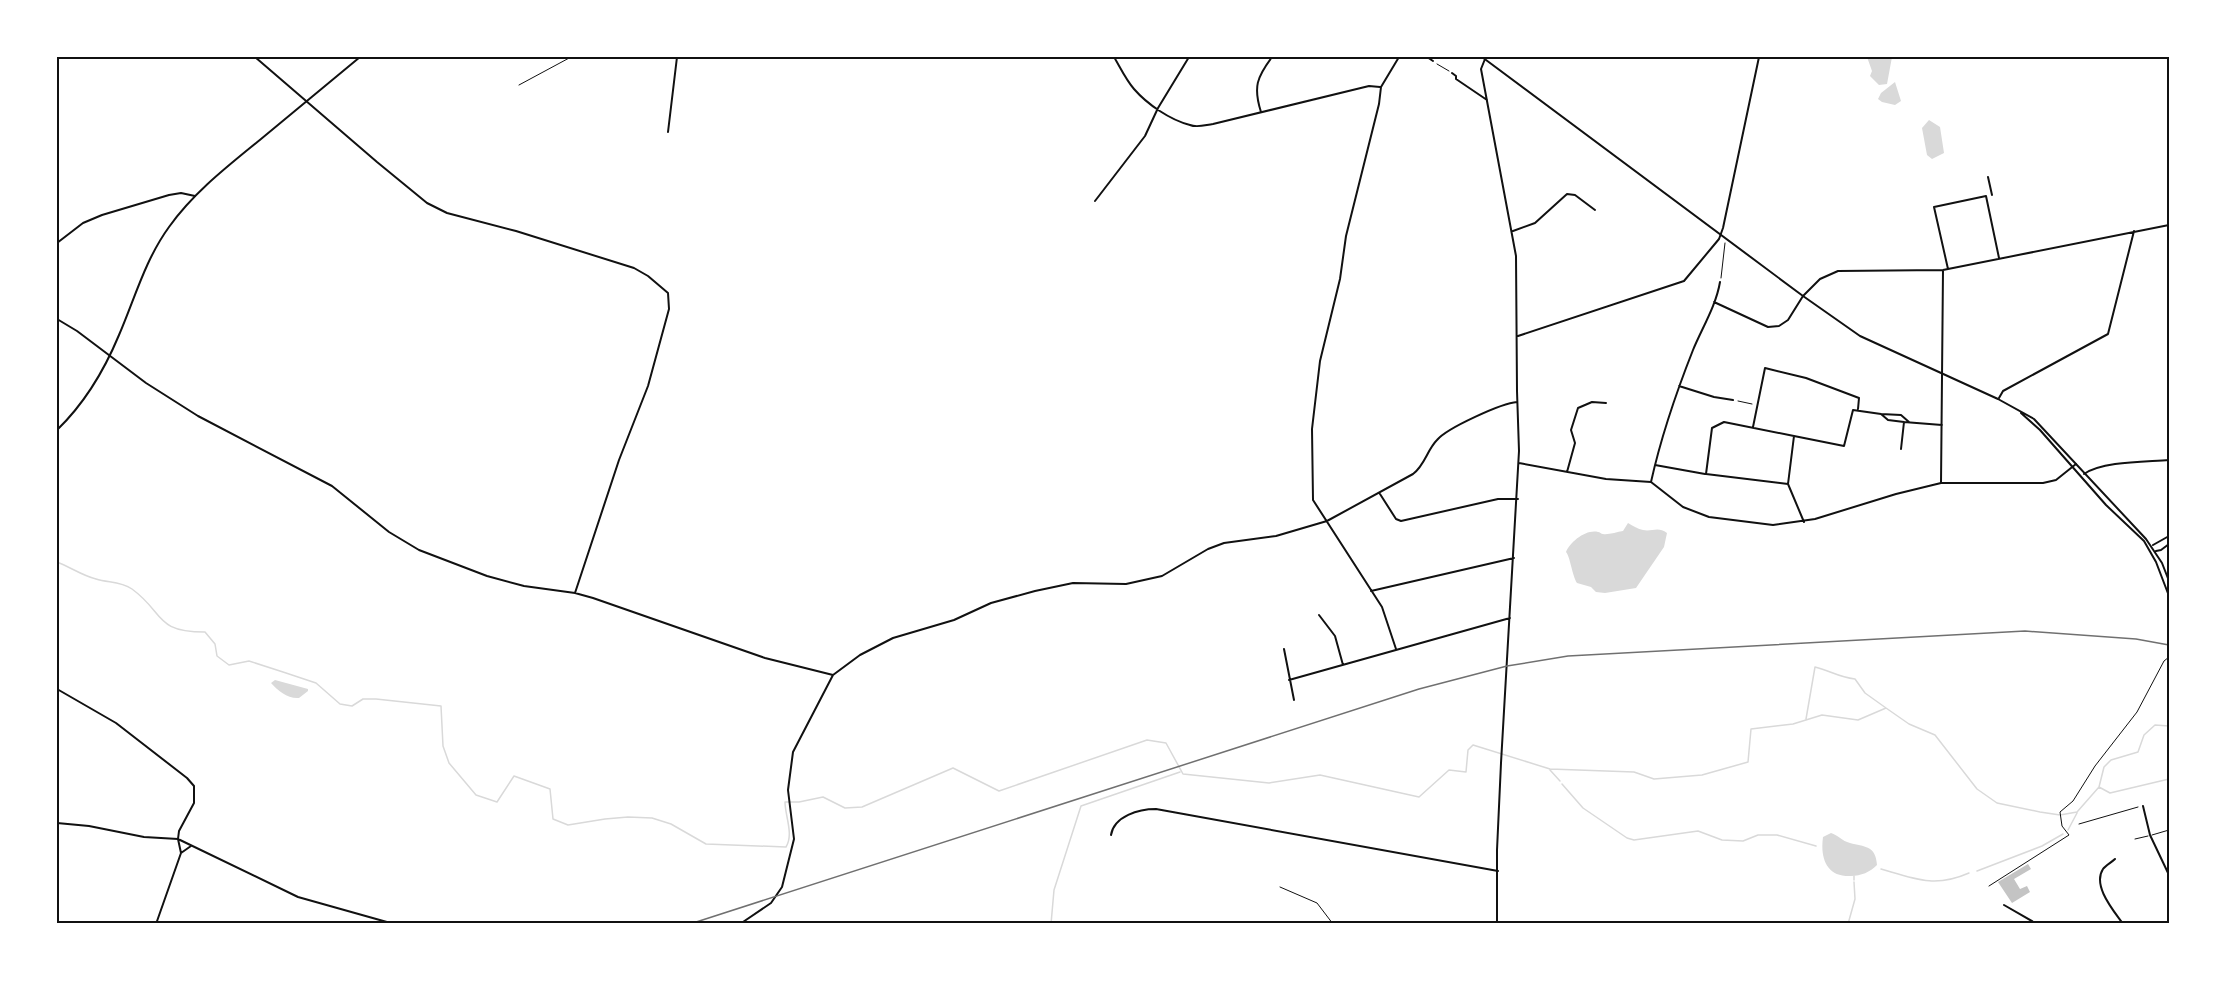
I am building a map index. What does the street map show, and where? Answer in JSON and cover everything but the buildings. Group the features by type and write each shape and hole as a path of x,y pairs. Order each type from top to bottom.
{"street":[{"path":"255,57 427,202 447,213 516,231 634,268 648,276 668,293 669,309 648,386 619,460 575,593"},
{"path":"57,430 96,382 113,350 144,272 169,227 195,196 360,57"},
{"path":"668,132 677,57"},
{"path":"1114,57 1133,88 1158,108 1190,126 1199,127 1369,86 1381,87"},
{"path":"1095,201 1145,136 1158,108 1189,57"},
{"path":"1261,112 1256,91 1258,76 1272,57"},
{"path":"1396,649 1382,607 1313,500 1312,415 1320,361 1340,279 1346,236 1379,104 1381,87 1399,57"},
{"path":"1427,57 1433,61"},
{"path":"1517,336 1684,281 1719,240 1759,57"},
{"path":"1497,924 1501,760 1518,499 1516,256 1481,69 1483,58 1860,336 1998,399 2038,422 2151,546 2169,581"},
{"path":"1452,73 1456,76 1456,80 1488,100"},
{"path":"1948,269 1934,207 1993,195 1988,177"},
{"path":"57,243 83,223 102,215 169,195 181,193 195,196"},
{"path":"1513,231 1535,223 1567,194 1575,195 1595,210"},
{"path":"1986,196 1999,258"},
{"path":"1714,302 1768,327 1779,326 1788,320 1803,296 1820,279 1838,271 1943,270 2169,225"},
{"path":"1998,399 2006,389 2108,334 2134,231"},
{"path":"1941,483 1943,270"},
{"path":"1651,482 1658,449 1679,386 1720,282"},
{"path":"57,319 77,331 121,365 217,427 332,486 389,532 419,550 487,576 524,586 575,593 765,658 833,675"},
{"path":"1753,427 1765,368 1806,378 1858,398 1858,409"},
{"path":"1679,386 1714,397 1733,400"},
{"path":"740,924 771,903 782,887 794,839 789,805 789,775 793,752 833,675 860,655 886,642 954,620 991,603 1058,585 1126,584 1143,581 1162,576 1208,549 1224,543 1276,536 1328,521 1416,472 1435,441 1450,429 1517,402"},
{"path":"1567,472 1575,443 1571,430 1578,408 1592,402 1606,402"},
{"path":"2014,407 2031,421 2106,505 2138,535 2150,550 2169,596"},
{"path":"1706,474 1712,428 1724,422 1844,446 1853,410 1901,415 1909,423"},
{"path":"1881,414 1888,420 1942,425"},
{"path":"1901,449 1904,422"},
{"path":"1794,436 1788,484 1804,522"},
{"path":"2080,476 2110,466 2169,460"},
{"path":"1519,463 1606,479 1651,482 1683,507 1709,517 1773,525 1804,522 1941,483 2043,483 2055,480 2076,464"},
{"path":"1655,465 1788,484"},
{"path":"1380,494 1396,519 1401,521 1498,499 1518,499"},
{"path":"2150,550 2151,546 2169,536"},
{"path":"2150,550 2161,550 2169,544"},
{"path":"2169,555 2169,576"},
{"path":"1371,591 1514,558"},
{"path":"1319,615 1335,636 1343,665"},
{"path":"1289,680 1510,618"},
{"path":"1284,649 1294,700"},
{"path":"57,689 116,723 187,778 194,786 194,803 179,831 181,853 156,924"},
{"path":"2143,806 2150,835 2169,875"},
{"path":"1111,835 1113,827 1123,818 1139,811 1156,809 1497,871"},
{"path":"57,823 89,826 144,837 178,839 298,897 394,924"},
{"path":"181,853 191,846"},
{"path":"2115,860 2103,869 2100,881 2104,893 2123,924"},
{"path":"2004,905 2037,924"}],"lane":[{"path":"519,85 571,57"},
{"path":"2135,839 2169,830"}],"path":[{"path":"1433,61 1452,73"},
{"path":"1720,282 1727,238"},
{"path":"1733,400 1757,405"},
{"path":"1989,886 2069,835 2062,826 2060,812 2073,801 2095,766 2137,712 2164,662 2169,657"},
{"path":"2079,824 2143,806"},
{"path":"1280,887 1317,903 1333,924"}],"shaded area":[{"path":"1867,57 1892,57 1887,84 1879,85 1870,76 1872,71"},
{"path":"1895,82 1901,101 1895,105 1878,99 1881,93"},
{"path":"1929,120 1940,127 1944,153 1932,159 1927,155 1922,128"},
{"path":"1628,523 1641,530 1661,530 1667,533 1664,547 1636,588 1605,593 1596,592 1591,587 1577,583 1566,552 1571,544 1588,532 1605,534 1623,531"},
{"path":"275,680 308,689 308,691 299,698 287,696 271,683"},
{"path":"1831,833 1847,842 1872,850 1877,865 1855,876 1843,876 1831,870 1824,859 1822,845 1823,837"}],"waterway":[{"path":"57,562 91,578 128,586 143,598 168,625 177,629 205,632 215,644 217,656 229,665 249,661 316,683 340,704 352,706 363,699 376,699 441,706 443,746 449,763 476,795 497,802 514,776 550,789 553,819 568,825 628,817 652,818 671,824 706,844 786,847 789,831 785,802 799,802 823,797 845,808 862,807 953,768 999,791 1147,740 1166,743 1183,774 1269,783 1320,775 1419,797 1449,770 1466,772 1468,750 1473,745 1550,769 1634,772 1654,779 1702,775 1748,762 1751,729 1793,724 1822,715 1858,720 1886,708 1909,724 1935,735 1977,789 1997,803 2060,815 2077,812 2099,787 2104,767 2111,760 2138,752 2144,735 2155,725 2169,726"},
{"path":"1806,719 1815,667 1855,679 1865,693 1886,708"},
{"path":"1550,770 1560,781"},
{"path":"1051,924 1054,890 1081,806 1180,772"},
{"path":"2099,787 2110,793 2169,779"},
{"path":"1562,784 1583,808 1627,838 1634,840 1698,831 1722,840 1743,841 1758,835 1777,835 1816,846"},
{"path":"2068,830 2077,813"},
{"path":"1977,871 2042,846 2063,834"},
{"path":"1881,869 1915,879 1935,881 1957,878 1969,873"},
{"path":"1848,924 1855,899 1854,882"}],"railway":[{"path":"690,924 1419,689 1507,666 1568,656 2025,631 2136,639 2169,645"}]}
